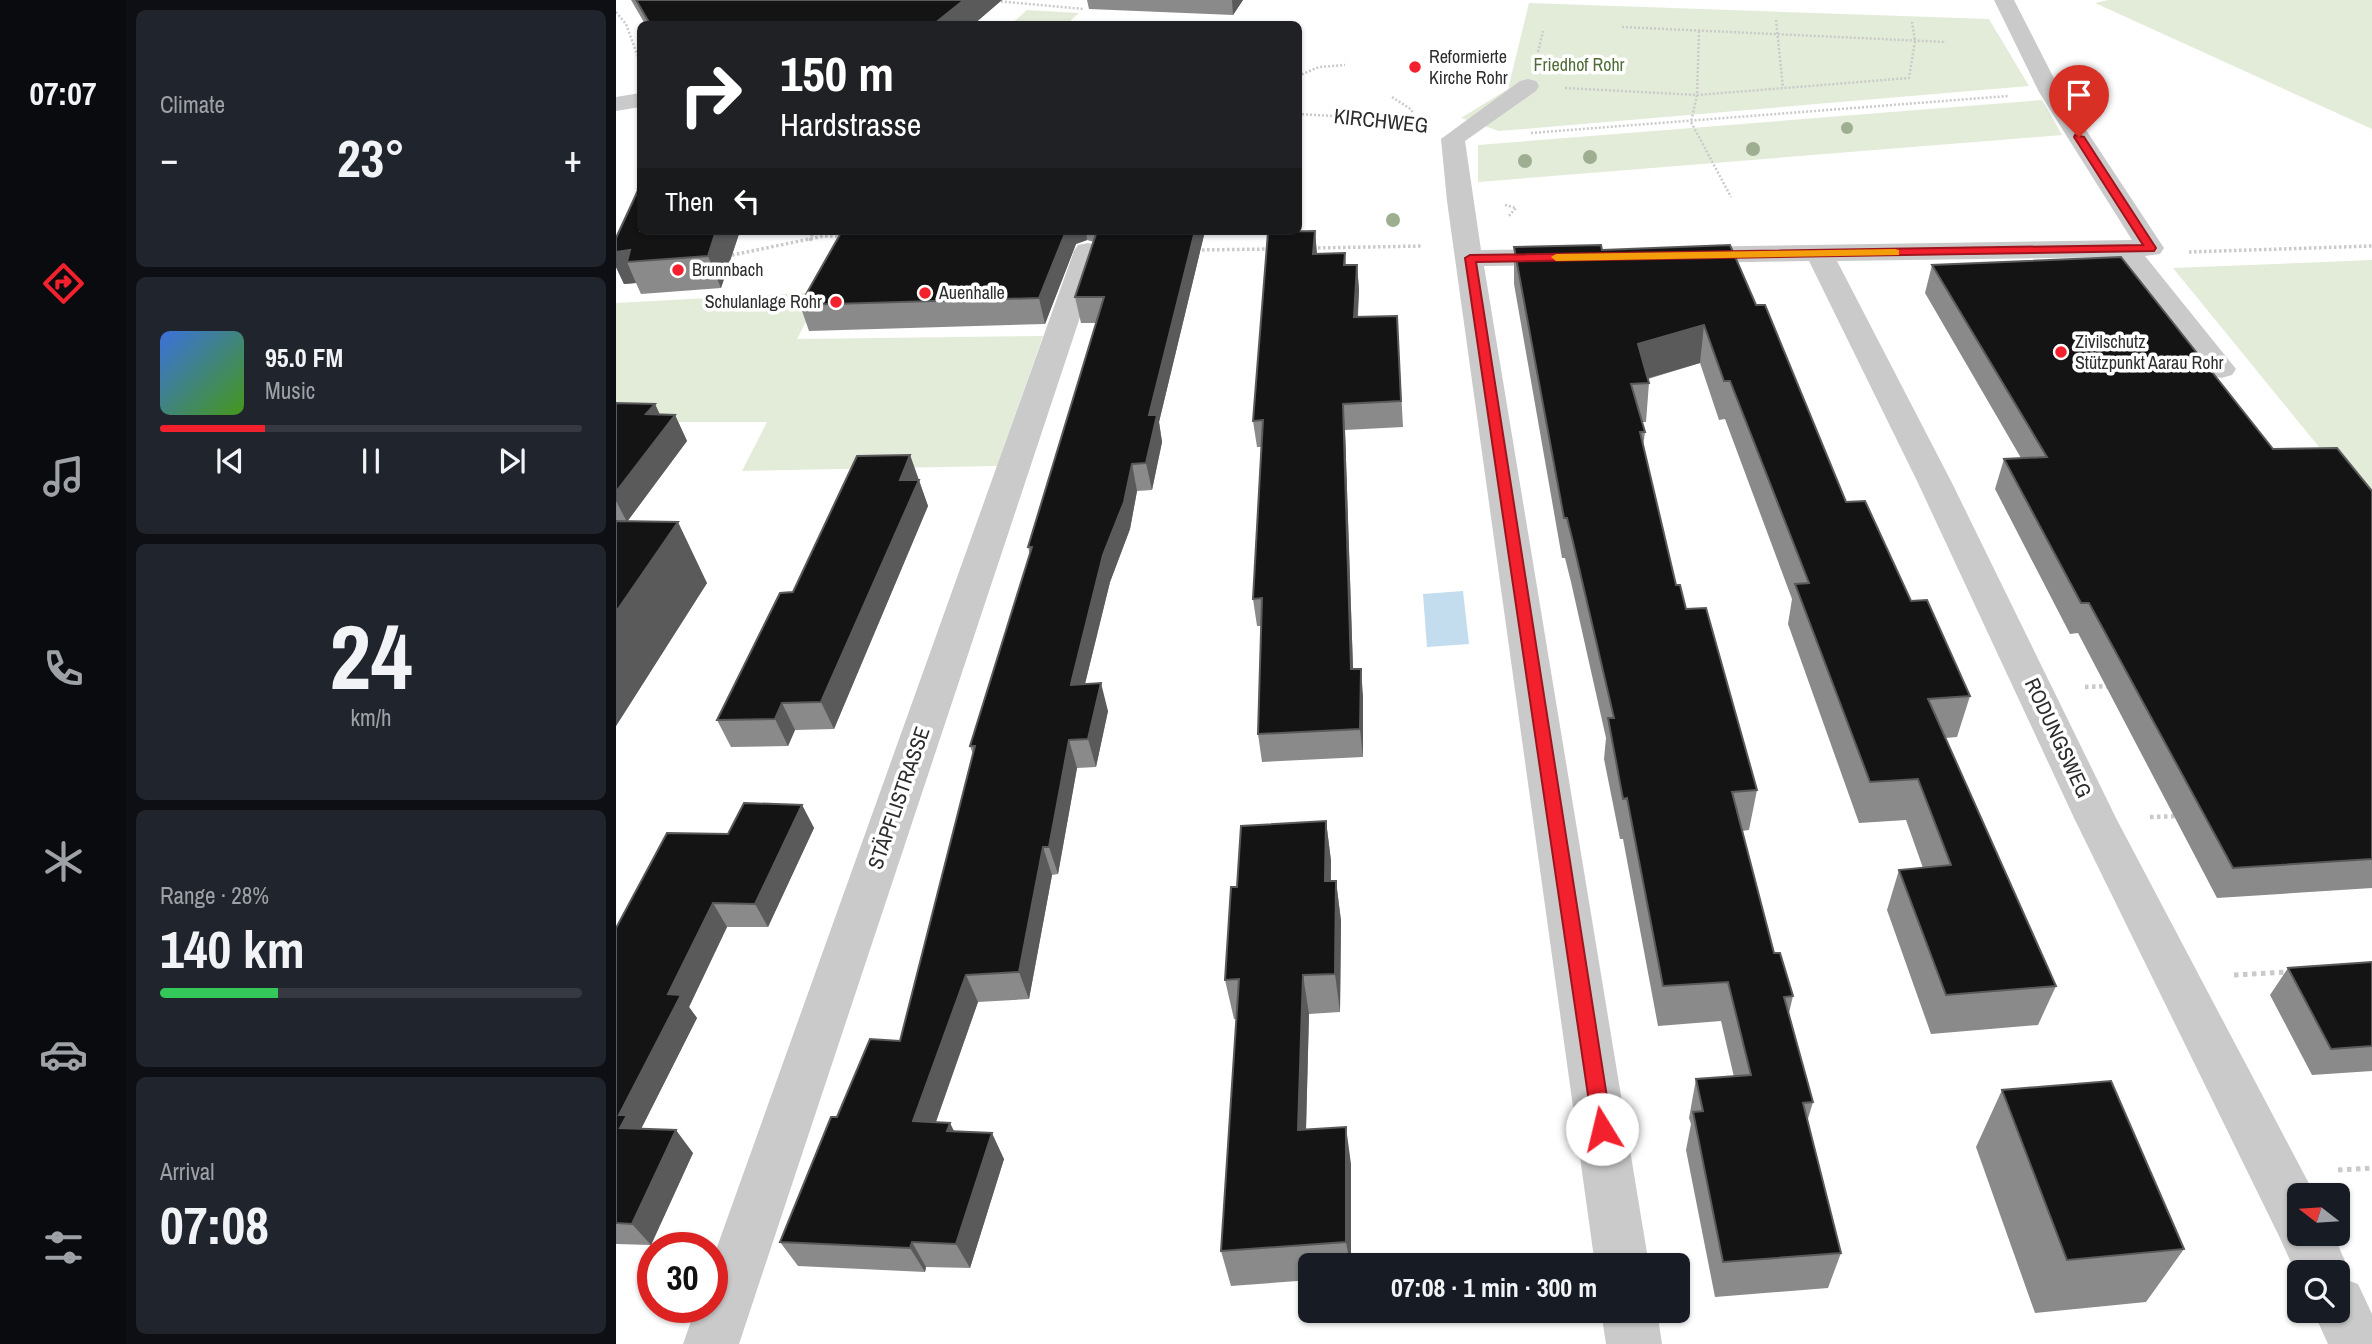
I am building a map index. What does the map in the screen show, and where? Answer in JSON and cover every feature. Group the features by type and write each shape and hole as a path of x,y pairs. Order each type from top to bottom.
{"street":[{"path":"2004,0 2050,92 2138,249 2221,369"},
{"path":"1454,139 1528,86"},
{"path":"616,104 637,100"},
{"name":"KIRCHWEG","path":"1454,139 1620,1253"},
{"path":"1651,256 2138,249"},
{"name":"STÄPFLISTRASSE","path":"710,1344 1088,251"},
{"path":"1469,252 1596,257"},
{"name":"RODUNGSWEG","path":"1819,253 1936,482 2096,820 2287,1195"},
{"path":"1631,1323 1634,1344"},
{"path":"2347,1323 2357,1344"}],"path":[{"path":"985,0 1084,9"},
{"path":"616,12 626,24 637,54"},
{"path":"1776,20 1783,88"},
{"path":"1528,86 1697,95 1909,78 1915,41 1912,22"},
{"path":"1622,27 1947,42"},
{"path":"1699,31 1697,95 1691,122 1731,197"},
{"path":"1302,74 1319,67 1345,65"},
{"path":"1454,139 2050,92"},
{"path":"1392,97 1412,110 1412,119"},
{"name":"KIRCHWEG","path":"1302,114 1412,119 1444,129 1454,139"},
{"path":"634,209 637,192"},
{"path":"810,242 812,235"},
{"path":"732,255 810,242 824,236 846,236"},
{"path":"2138,249 2169,253 2372,246"},
{"path":"1197,250 1278,248"},
{"path":"1305,248 1469,252"},
{"path":"2035,690 2116,686"},
{"path":"2096,820 2193,815"},
{"path":"2177,978 2302,972"}],"green space":[{"path":"2108,0 2372,0 2372,129 2095,3"},
{"name":"Friedhof Rohr","path":"1529,3 1989,19 2029,86 1499,131 1461,118 1508,89"},
{"path":"1027,10 1079,13 1070,21 1014,21"},
{"path":"2042,100 2062,135 1478,182 1478,145"},
{"path":"2372,260 2372,512 2173,268"},
{"path":"822,292 797,339 1043,336 997,466 742,471 767,422 616,422 616,303"}],"water":[{"path":"1463,591 1469,644 1427,647 1423,594"}],"building":[{"path":"636,0 964,0 938,21 648,21"},
{"path":"637,192 637,235 715,235 708,256 627,262 630,250 616,252 616,238"},
{"path":"1302,231 1315,231 1313,254 1345,253 1344,265 1357,265 1354,317 1397,316 1401,401 1343,404 1351,669 1361,669 1360,729 1258,734 1262,598 1253,599 1263,420 1253,421 1268,235 1302,235"},
{"path":"840,235 1064,235 1039,298 800,305"},
{"path":"1096,235 1194,235 1149,415 1157,415 1146,463 1132,464 1124,502 1103,555 1072,680 1071,685 1101,683 1088,739 1069,740 1049,847 1043,847 1019,972 966,975 913,1121 950,1123 947,1131 992,1133 956,1244 912,1242 910,1248 780,1242 831,1117 837,1117 870,1039 900,1041 975,746 970,746 1032,547 1028,547 1104,297 1075,297"},
{"path":"1601,245 1602,250 1730,245 1756,305 1765,305 1846,502 1865,501 1911,601 1927,600 1970,696 1928,699 2056,986 1946,995 1899,870 1951,865 1918,779 1870,782 1795,584 1809,583 1730,381 1724,381 1704,325 1638,344 1649,383 1631,384 1645,432 1640,432 1676,585 1680,585 1686,609 1706,608 1757,790 1732,792 1774,953 1780,953 1793,996 1784,997 1813,1102 1803,1103 1841,1253 1723,1262 1693,1112 1703,1111 1696,1079 1751,1075 1728,982 1663,986 1627,798 1623,799 1608,718 1614,718 1567,518 1564,518 1514,247"},
{"path":"2121,257 2273,449 2337,448 2372,491 2372,859 2233,868 2089,603 2081,603 2004,459 2047,457 1932,265"},
{"path":"616,403 655,404 646,414 675,415 616,492"},
{"path":"910,455 900,480 919,480 821,702 782,703 775,719 717,720 780,593 793,592 857,456"},
{"path":"616,521 678,522 616,612"},
{"path":"744,803 802,805 755,904 713,903 668,994 681,995 619,1115 627,1115 620,1128 676,1130 632,1224 616,1223 616,928 667,833 728,834"},
{"path":"1326,821 1325,881 1336,881 1335,974 1303,975 1298,1130 1346,1127 1346,1242 1221,1251 1239,979 1225,980 1231,887 1237,887 1241,826"},
{"path":"2372,962 2372,1046 2331,1049 2288,968"},
{"path":"2111,1081 2184,1249 2067,1260 2002,1090"}],"slow traffic":[{"path":"1556,257 1895,252"}],"place":[{"name":"Reformierte Kirche Rohr","path":"1415,67"},
{"name":"Brunnbach","path":"678,270"},
{"name":"Auenhalle","path":"925,293"},
{"name":"Schulanlage Rohr","path":"836,302"},
{"name":"Zivilschutz Stützpunkt Aarau Rohr","path":"2061,352"}],"route":[{"path":"1602,1129 1470,258 2150,248 2079,137"}]}
